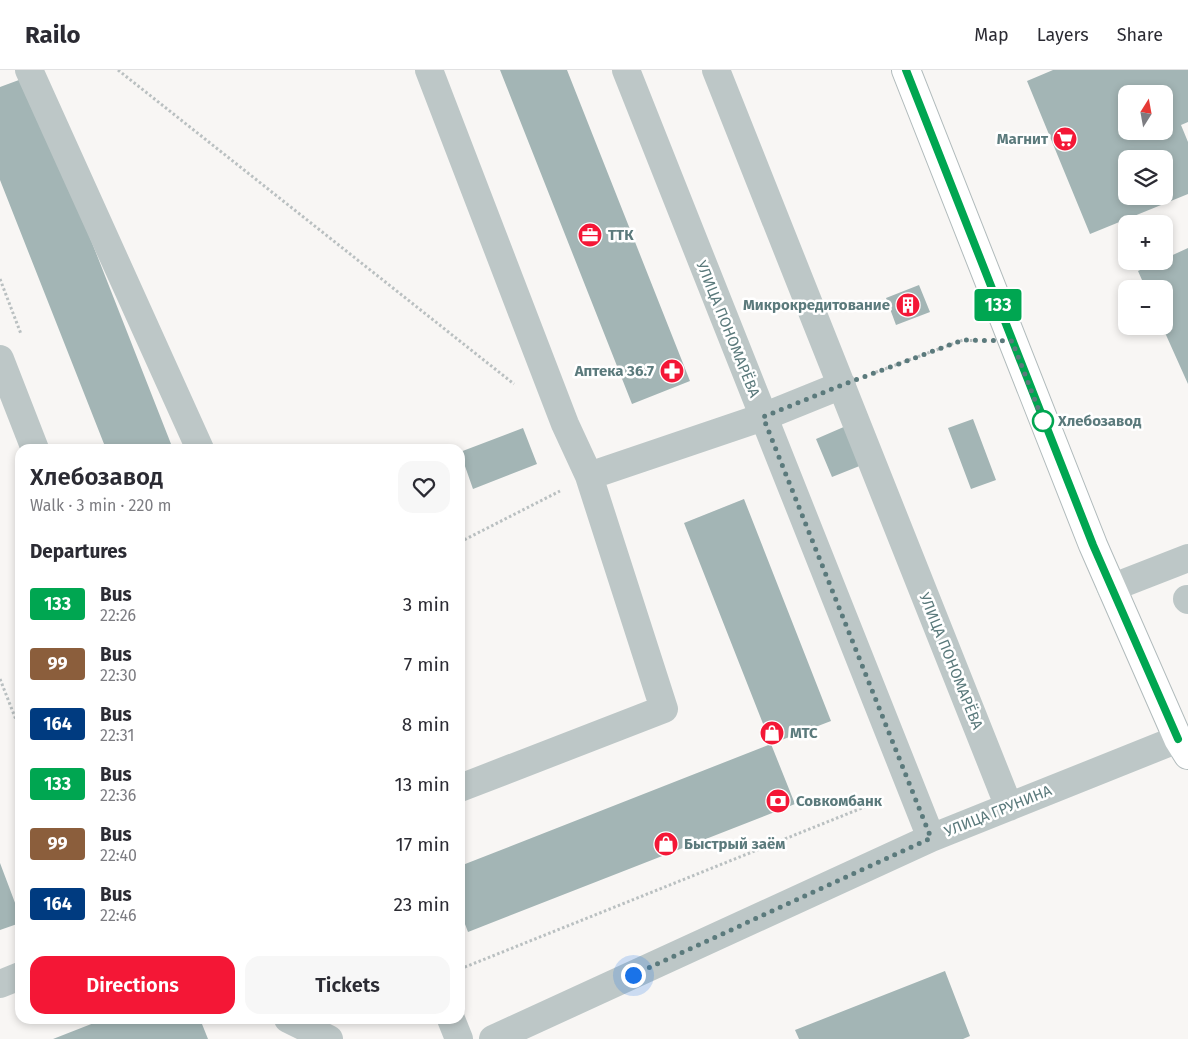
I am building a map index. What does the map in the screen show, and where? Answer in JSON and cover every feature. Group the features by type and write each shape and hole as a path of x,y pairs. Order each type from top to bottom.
{"main road":[{"path":"906,70 1111,588 1183,747"}],"street":[{"path":"29,70 198,444"},
{"path":"429,70 565,424 589,476 664,709 465,786"},
{"name":"УЛИЦА ПОНОМАРЁВА","path":"626,70 931,838"},
{"name":"УЛИЦА ПОНОМАРЁВА","path":"716,70 1009,807"},
{"path":"0,359 33,444"},
{"path":"589,476 763,417 842,385"},
{"path":"1111,588 1188,558"},
{"name":"УЛИЦА ГРУНИНА","path":"493,1039 931,838 1009,807 1183,747"},
{"path":"0,984 15,978"},
{"path":"298,1024 329,1039"},
{"path":"453,1024 459,1039"}],"path":[{"path":"118,70 519,388"},
{"path":"842,385 963,340 1012,341"},
{"path":"465,539 589,476"},
{"path":"0,679 15,717"},
{"path":"465,968 911,788"}],"building":[{"path":"500,70 567,70 690,381 632,404"},
{"path":"1053,70 1188,70 1188,122 1181,125 1188,142 1188,194 1173,200 1173,150 1118,150 1118,205 1161,205 1137,215 1118,215 1118,223 1090,234 1027,81"},
{"path":"27,77 171,444 104,444 0,180 0,87"},
{"path":"1188,248 1188,384 1166,335 1173,335 1173,280 1142,280 1138,271 1173,270 1173,255"},
{"name":"Микрокредитование","path":"919,285 930,312 896,325 886,298"},
{"path":"973,419 996,480 971,489 948,428"},
{"path":"846,426 862,465 832,477 816,439"},
{"path":"523,428 537,464 473,489 465,466 465,450"},
{"path":"744,499 831,721 771,744 684,523"},
{"path":"771,744 795,804 468,932 465,924 465,864"},
{"path":"0,863 15,903 15,925 0,930"},
{"path":"945,971 970,1036 963,1039 799,1039 795,1030"},
{"path":"91,1024 202,1024 208,1039 53,1039"}],"bus line":[{"name":"133","path":"906,70 1093,545 1178,739"}],"place":[{"name":"Магнит","path":"1065,139"},
{"name":"ТТК","path":"590,235"},
{"name":"Микрокредитование","path":"908,305"},
{"name":"Аптека 36.7","path":"672,371"},
{"name":"Хлебозавод","path":"1043,421"},
{"name":"МТС","path":"772,733"},
{"name":"Совкомбанк","path":"778,801"},
{"name":"Быстрый заём","path":"666,844"}],"route":[{"path":"633,975 931,838 763,417 963,340 1012,341 1043,421"}]}
